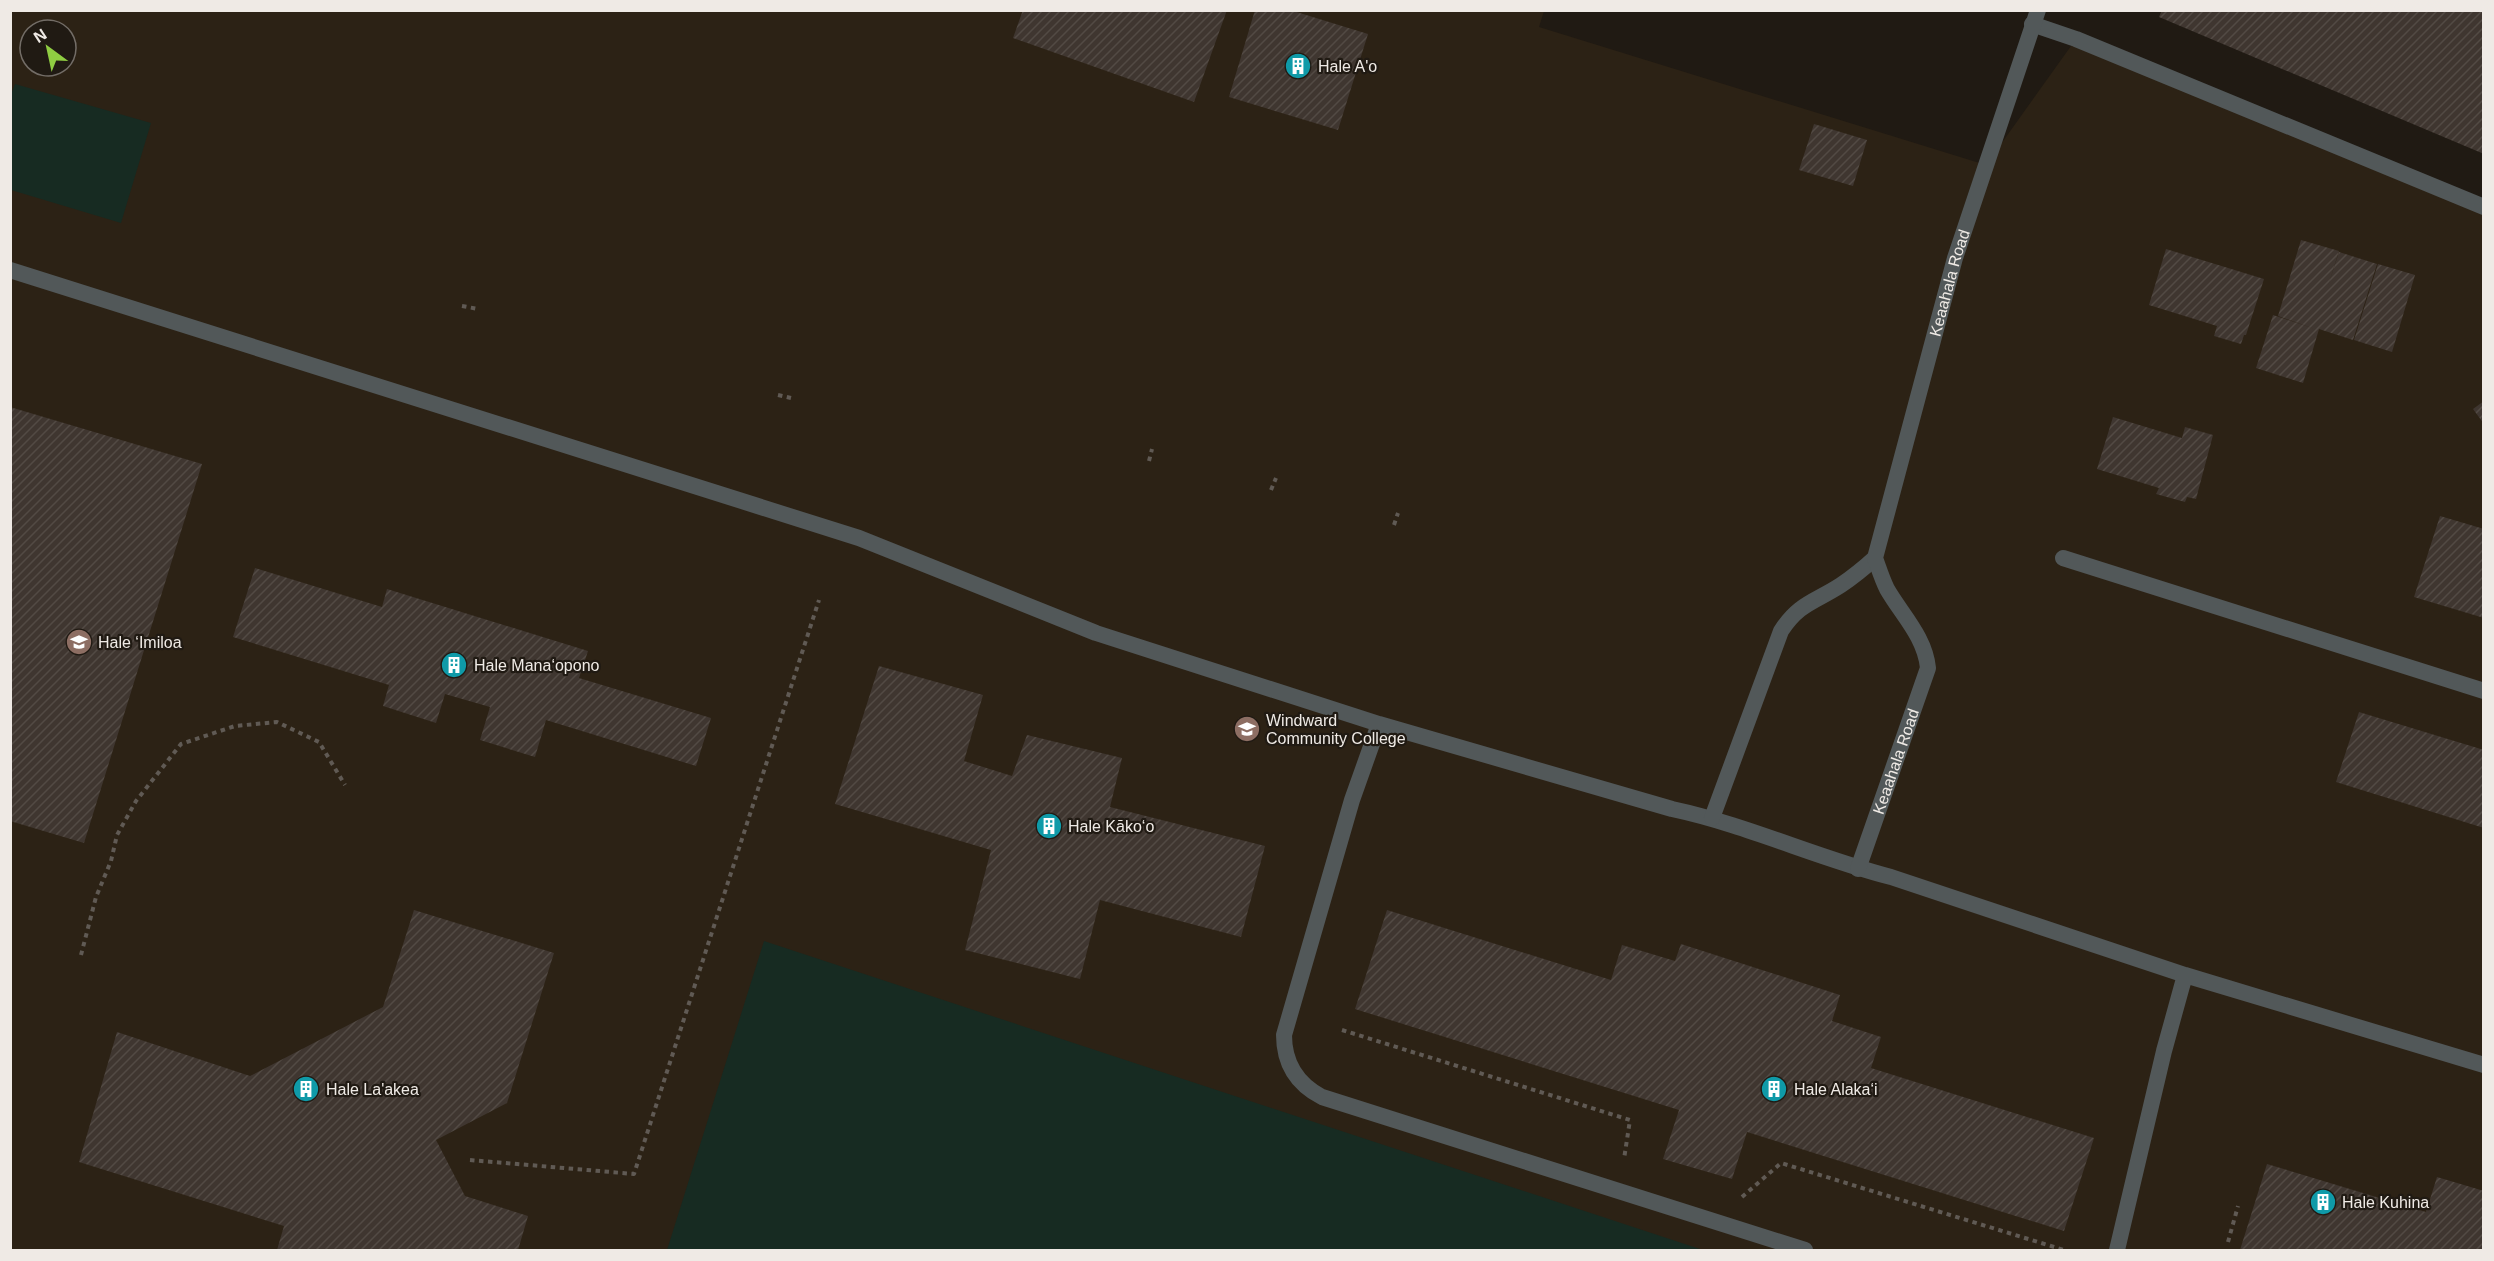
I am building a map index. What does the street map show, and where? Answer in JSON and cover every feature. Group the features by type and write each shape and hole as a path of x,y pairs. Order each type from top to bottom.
{"street":[{"path":"2035,17 2076,39 2484,207"},
{"name":"Keaahala Road","path":"1858,869 1928,668 1927,654 1921,641 1888,590 1875,558 1955,258 2035,17"},
{"path":"10,270 859,538 1096,633 1379,724 1672,809 1712,818 1858,869 1891,877 2185,975 2484,1065"},
{"path":"1712,818 1781,631 1791,615 1839,586 1875,558"},
{"path":"2063,558 2484,691"},
{"path":"1379,724 1352,801 1284,1035 1284,1052 1299,1079 1310,1091 1322,1097 1805,1251"},
{"path":"2116,1251 2164,1051 2185,975"}],"path":[{"path":"462,306 478,309"},
{"path":"778,395 791,398"},
{"path":"1149,461 1152,449"},
{"path":"1271,490 1276,478"},
{"path":"1394,525 1398,513"},
{"path":"470,1160 634,1174 819,600"},
{"path":"81,955 96,897 111,861 117,835 136,801 181,744 235,726 277,722 319,742 345,785"},
{"path":"1342,1030 1630,1120 1624,1161"},
{"path":"1740,1198 1781,1163 2064,1251"},
{"path":"2228,1242 2238,1206"}],"shaded area":[{"name":"Windward Community College","path":"10,11 1544,11 1539,27 1986,165 2076,39 2483,207 2483,1250 11,1250"}],"green space":[{"path":"15,84 151,123 121,223 11,190 10,97"},
{"path":"764,941 1703,1250 667,1250"}],"building":[{"path":"1023,10 1227,10 1194,102 1013,38"},
{"name":"Hale A'o","path":"1255,10 1290,10 1368,34 1338,130 1229,97"},
{"path":"2162,10 2484,10 2484,154 2159,17"},
{"path":"1814,124 1867,140 1853,186 1799,170"},
{"path":"2301,240 2339,251 2327,289 2339,252 2377,264 2353,340 2319,329 2303,383 2256,368 2273,315 2315,329 2278,316"},
{"path":"2166,249 2264,279 2241,344 2214,336 2217,326 2149,305"},
{"path":"2378,264 2415,275 2392,352 2354,340"},
{"path":"2484,401 2484,424 2473,409"},
{"name":"Hale ‘Imiloa","path":"10,407 202,464 84,843 10,821"},
{"path":"2113,417 2182,438 2185,427 2213,435 2196,499 2187,497 2185,502 2156,494 2159,488 2097,469"},
{"path":"2440,516 2484,529 2484,618 2414,597"},
{"name":"Hale Mana‘opono","path":"255,568 382,607 387,589 588,651 579,678 711,718 696,766 546,720 535,757 480,740 490,707 445,694 436,723 383,706 389,685 233,637"},
{"name":"Hale Kāko‘o","path":"879,666 983,695 964,761 1012,776 1027,735 1122,758 1110,807 1265,846 1241,937 1100,900 1080,979 965,950 991,850 835,804"},
{"path":"2359,712 2484,750 2484,828 2336,782"},
{"name":"Hale La'akea","path":"414,910 554,953 507,1103 436,1140 465,1196 528,1216 518,1250 277,1250 284,1226 79,1162 117,1032 250,1076 383,1007"},
{"name":"Hale Alaka‘i","path":"1387,910 1611,980 1622,945 1675,961 1681,944 1840,995 1832,1021 1881,1037 1871,1068 2094,1138 2064,1231 1747,1132 1732,1179 1663,1159 1679,1110 1355,1009"},
{"name":"Hale Kuhina","path":"2267,1164 2426,1212 2437,1177 2484,1191 2484,1250 2240,1250"}],"place":[{"name":"Hale A'o","path":"1298,66"},
{"name":"Hale ‘Imiloa","path":"79,642"},
{"name":"Hale Mana‘opono","path":"454,665"},
{"name":"Windward Community College","path":"1247,729"},
{"name":"Hale Kāko‘o","path":"1049,826"},
{"name":"Hale La'akea","path":"306,1089"},
{"name":"Hale Alaka‘i","path":"1774,1089"},
{"name":"Hale Kuhina","path":"2323,1202"}]}
